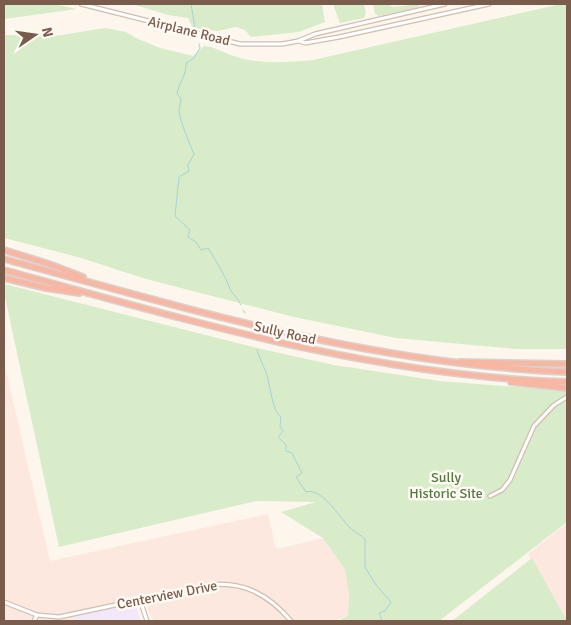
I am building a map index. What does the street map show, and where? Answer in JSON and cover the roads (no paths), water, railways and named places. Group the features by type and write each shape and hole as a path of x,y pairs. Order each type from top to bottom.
{"highway":[{"path":"4,250 49,264 112,288"},
{"name":"Sully Road","path":"4,259 293,336 380,353 450,363 567,372"},
{"name":"Sully Road","path":"4,270 245,335 320,353 389,365 493,378 567,382"},
{"path":"4,278 46,288 102,296"},
{"path":"450,363 470,361 517,364 567,364"},
{"path":"493,378 520,384 567,388"}],"street":[{"name":"Airplane Road","path":"81,4 234,43 260,46 337,37 488,4"},
{"name":"Airplane Road","path":"298,41 334,29 445,4"},
{"path":"490,496 502,490 510,480 534,426 554,404 567,397"},
{"name":"Centerview Drive","path":"4,602 37,615 66,616 209,585 231,584 255,590 271,600 291,621"},
{"path":"140,600 147,621"},
{"path":"34,621 37,615"}],"waterway":[{"path":"191,4 195,28"},
{"path":"199,44 200,48 194,58 186,63 177,94 181,98 179,111 181,122 194,154 188,165 189,171 179,177 175,216 190,230 188,237 196,242 201,250 208,248 231,291 241,305"},
{"path":"257,350 266,372 275,409 281,417 280,426 283,431 278,437 286,445 286,451 292,453 302,473 296,477 306,492 312,492 324,498 349,527 365,539 365,567 376,585 391,602 385,611 379,613 382,621"}],"park label":[{"name":"Sully Historic Site","path":"446,486"}]}
